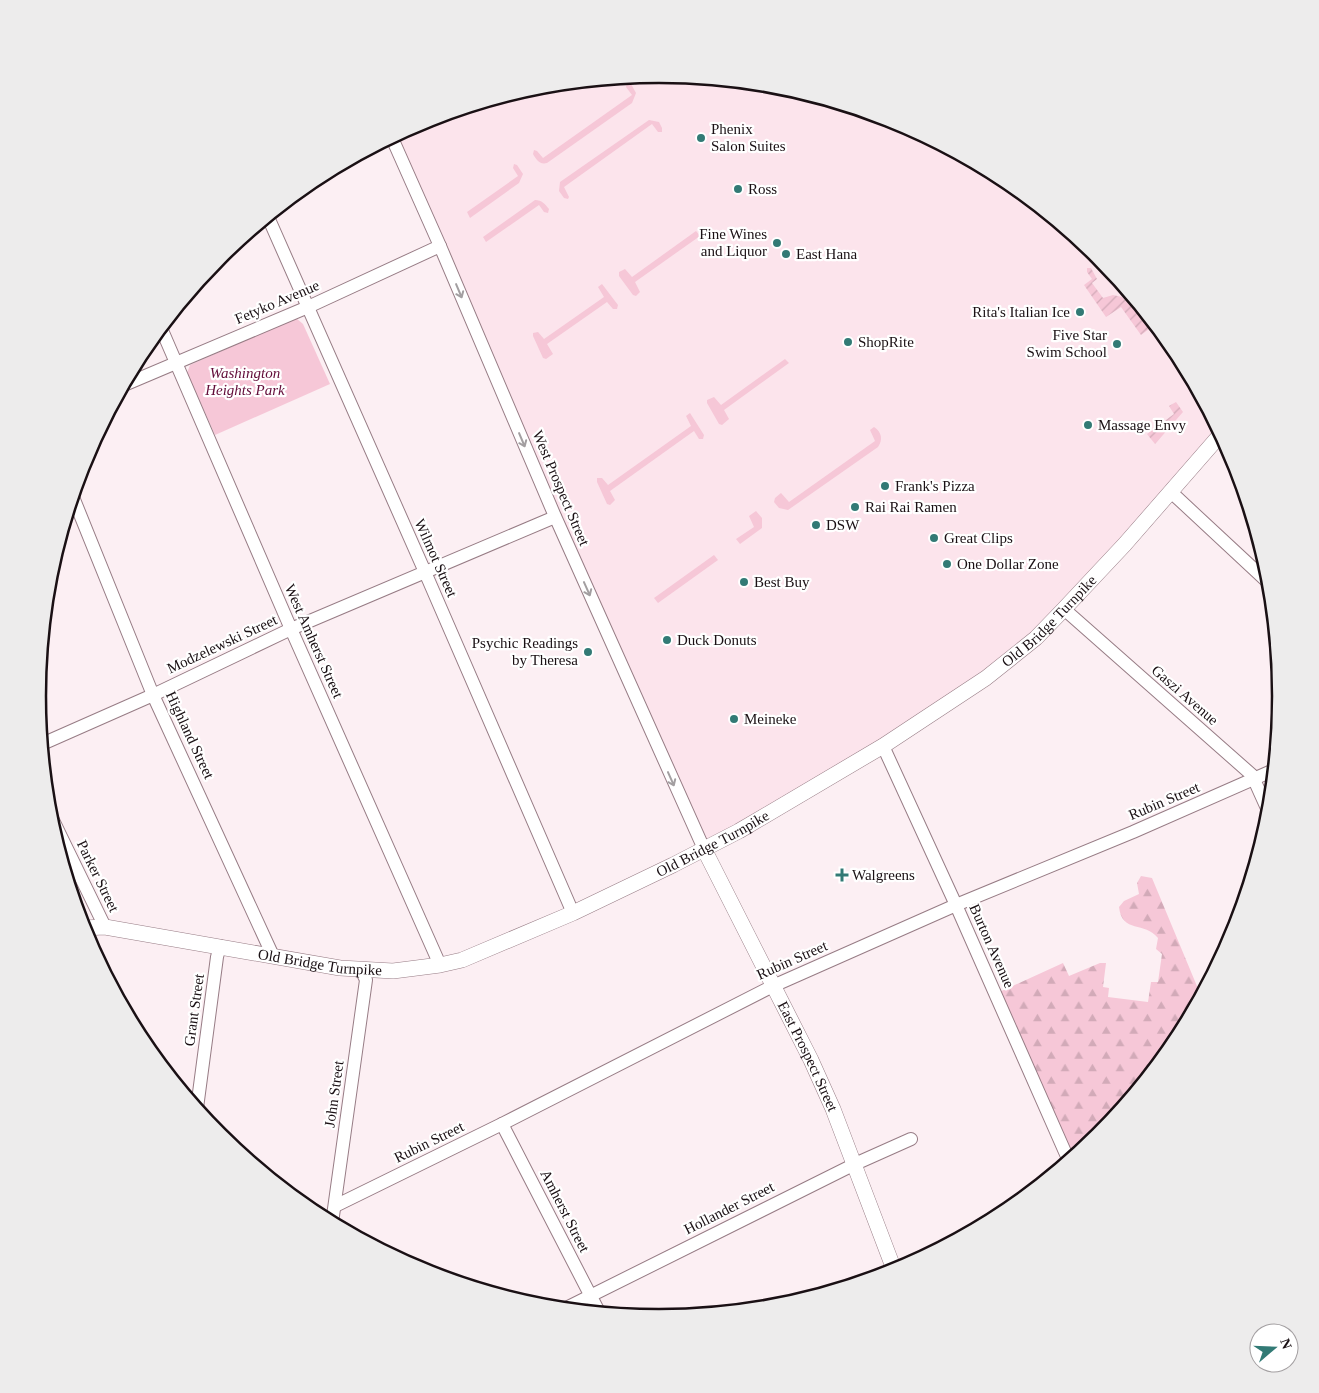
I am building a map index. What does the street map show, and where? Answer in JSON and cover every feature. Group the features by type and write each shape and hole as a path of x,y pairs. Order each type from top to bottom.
{"street":[{"name":"West Prospect Street","path":"394,143 555,517 704,849"},
{"name":"Wilmot Street","path":"270,223 573,913"},
{"name":"Fetyko Avenue","path":"134,381 308,307 440,246"},
{"name":"West Amherst Street","path":"164,335 291,629 440,965"},
{"name":"Old Bridge Turnpike","path":"92,928 105,927 340,968 393,971 462,960 573,913 745,827 883,746 986,678 1036,638 1064,609 1216,439"},
{"path":"1171,492 1261,576"},
{"name":"Highland Street","path":"77,507 153,695 274,956"},
{"name":"Modzelewski Street","path":"48,741 153,695 291,629 555,517"},
{"name":"Gaszi Avenue","path":"1064,609 1252,775 1264,801"},
{"name":"Burton Avenue","path":"883,746 1067,1156"},
{"name":"Rubin Street","path":"335,1206 502,1124 773,986 1268,773"},
{"name":"Parker Street","path":"64,844 105,927"},
{"name":"East Prospect Street","path":"704,849 833,1109 891,1264"},
{"name":"Grant Street","path":"198,1101 220,946"},
{"name":"John Street","path":"333,1215 366,980 361,970"},
{"name":"Amherst Street","path":"502,1124 595,1306"},
{"name":"Hollander Street","path":"574,1304 855,1164 910,1139"}],"shaded area":[{"path":"660,83 740,88 818,104 857,116 931,146 966,165 1033,210 1064,235 1093,263 1121,292 1146,323 1191,390 1216,439 1003,664 704,849 394,143 462,116 501,104 579,88 619,85"}],"green space":[{"path":"631,84 636,93 632,103 547,163 537,160 533,154 534,150 543,158 632,95 626,87 627,85"},
{"path":"649,120 659,122 662,132 658,132 652,124 564,187 569,197 568,199 564,198 559,191 560,182"},
{"path":"514,164 517,165 523,174 519,183 470,218 467,212 518,176 513,168"},
{"path":"535,200 545,204 549,209 548,213 544,212 539,205 486,242 483,237"},
{"path":"696,231 700,236 635,282 640,292 636,296 633,295 619,276 619,272 625,269 632,277"},
{"path":"1087,268 1091,268 1097,279 1092,283 1103,298 1113,295 1122,297 1136,310 1149,329 1141,335 1121,307 1106,317 1084,285 1092,279 1087,272"},
{"path":"602,284 618,305 617,309 613,309 607,302 547,344 553,354 546,359 543,358 533,333 538,332 544,339 604,297 598,287"},
{"name":"Washington Heights Park","path":"296,318 303,324 330,384 215,435 187,373 190,365"},
{"path":"785,359 789,363 724,410 729,419 722,425 719,424 707,400 714,397 721,405"},
{"path":"1176,402 1183,412 1155,444 1147,434 1174,414 1169,406"},
{"path":"690,413 704,435 703,439 699,439 694,431 610,491 615,500 610,505 607,504 597,478 602,478 608,485 691,426 686,416"},
{"path":"874,427 881,436 881,442 878,447 788,510 779,508 774,502 775,498 781,493 789,502 875,441 870,430"},
{"path":"756,511 762,518 762,528 740,544 736,539 754,527 749,516"},
{"path":"714,555 718,560 658,603 654,598"},
{"path":"1141,876 1152,878 1198,989 1146,1070 1121,1101 1067,1156 995,994 1063,963 1069,976 1100,963 1106,963 1103,987 1109,988 1108,997 1148,1002 1151,982 1158,982 1162,954 1156,949 1158,938 1153,933 1125,921 1119,907 1124,901 1139,894 1137,883"}],"place":[{"name":"Phenix Salon Suites","path":"701,138"},
{"name":"Ross","path":"738,189"},
{"name":"Fine Wines and Liquor","path":"777,243"},
{"name":"East Hana","path":"786,254"},
{"name":"Rita's Italian Ice","path":"1080,312"},
{"name":"ShopRite","path":"848,342"},
{"name":"Five Star Swim School","path":"1117,344"},
{"name":"Massage Envy","path":"1088,425"},
{"name":"Frank's Pizza","path":"885,486"},
{"name":"Rai Rai Ramen","path":"855,507"},
{"name":"DSW","path":"816,525"},
{"name":"Great Clips","path":"934,538"},
{"name":"One Dollar Zone","path":"947,564"},
{"name":"Best Buy","path":"744,582"},
{"name":"Duck Donuts","path":"667,640"},
{"name":"Psychic Readings by Theresa","path":"588,652"},
{"name":"Meineke","path":"734,719"},
{"name":"Walgreens","path":"842,875"}]}
